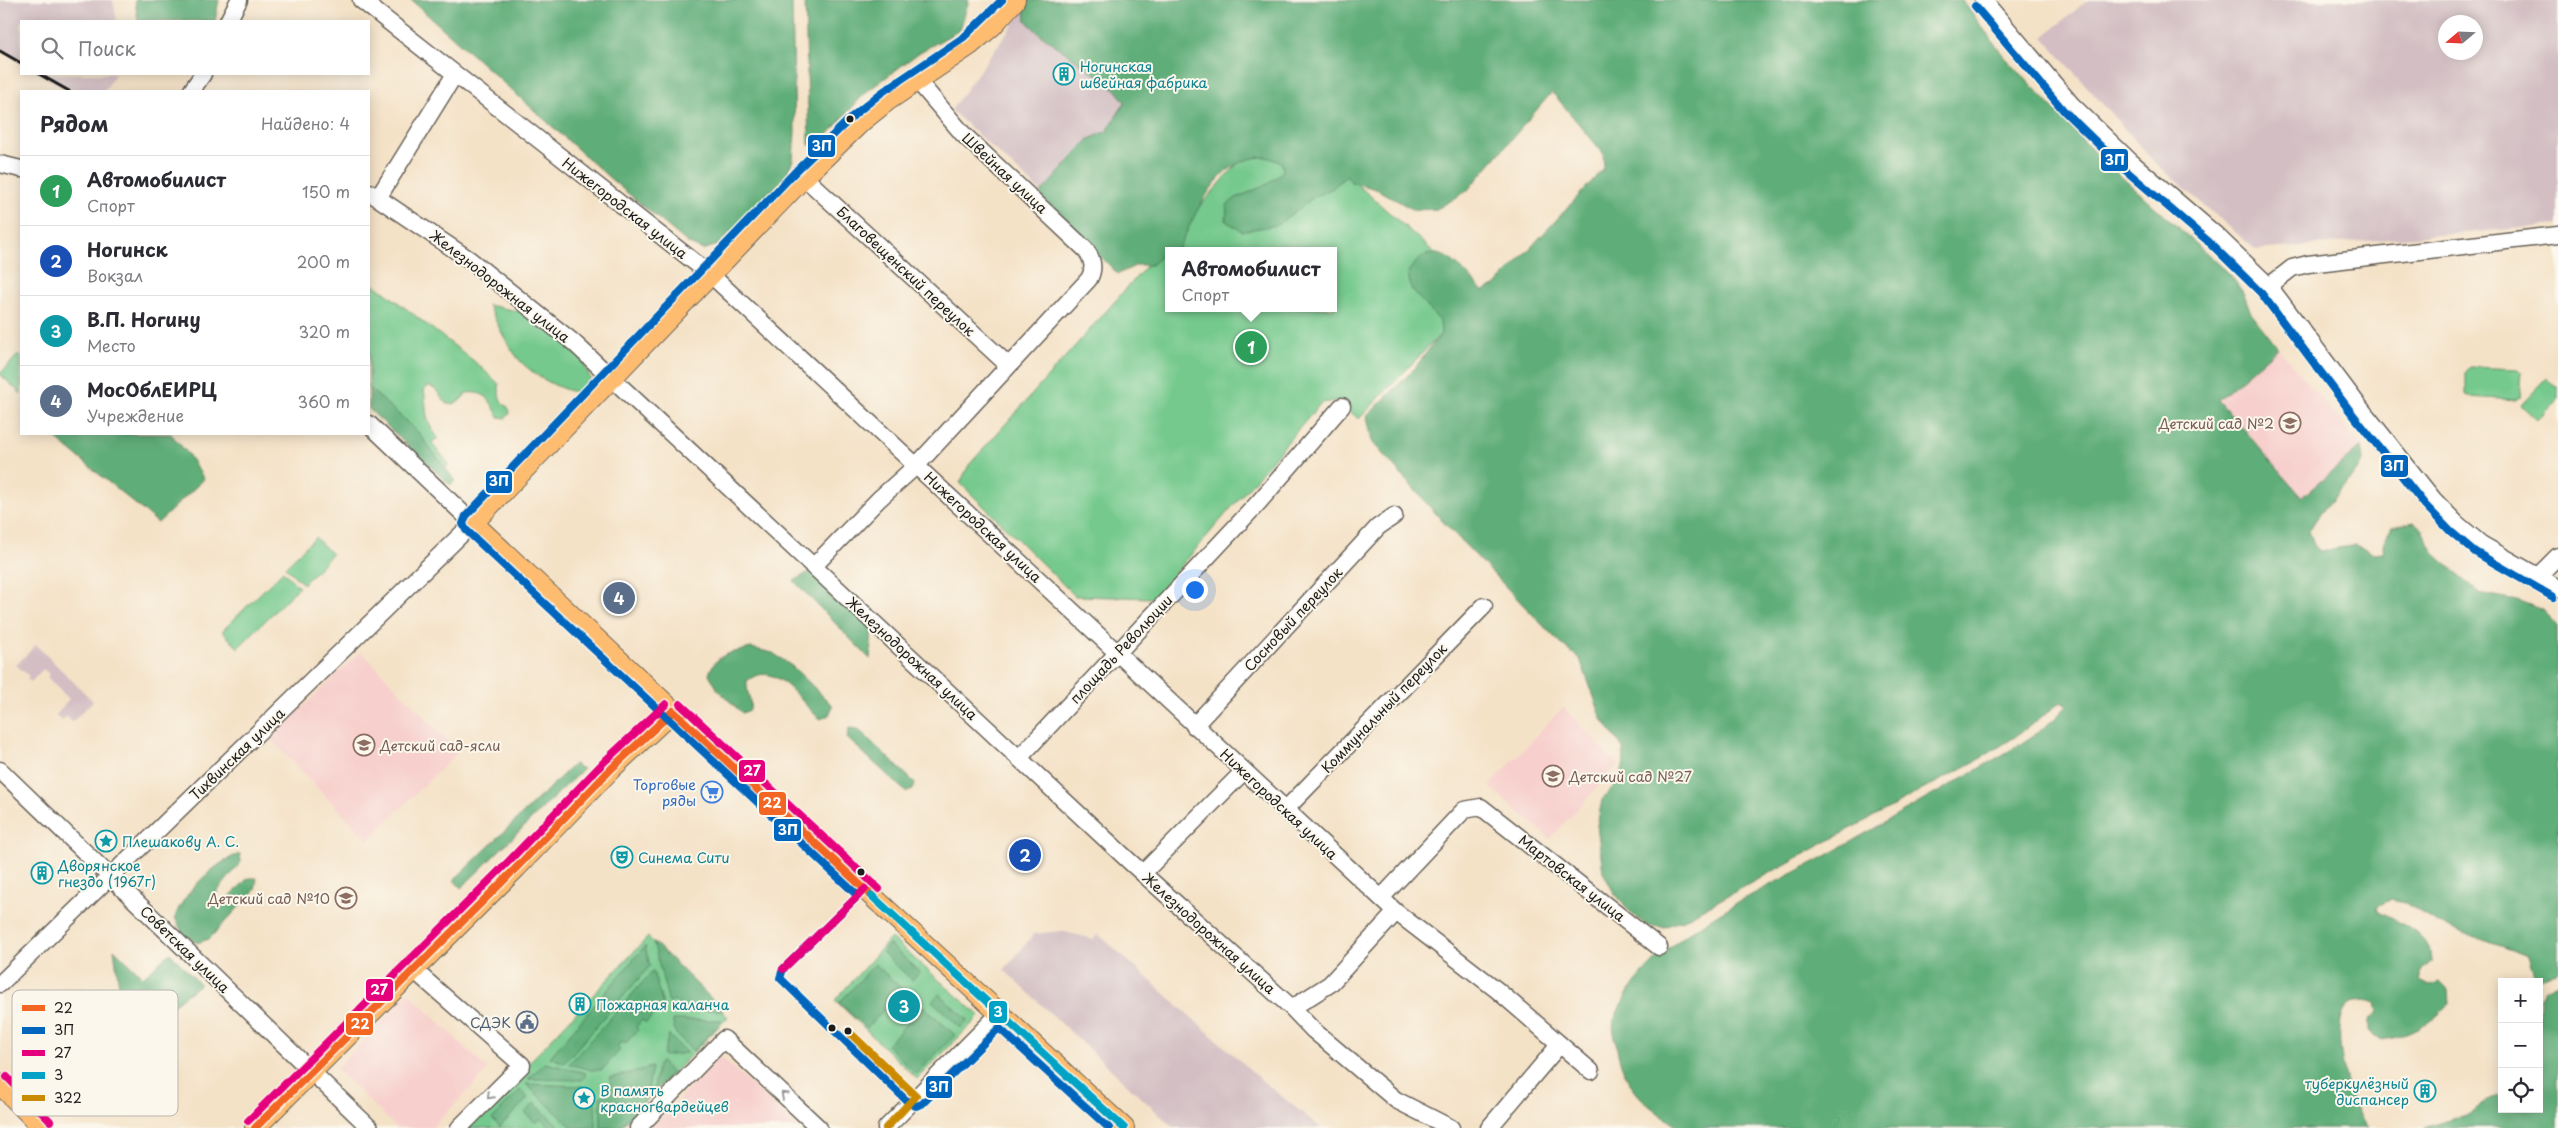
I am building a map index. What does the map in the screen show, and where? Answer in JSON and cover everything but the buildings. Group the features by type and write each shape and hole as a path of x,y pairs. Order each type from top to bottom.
{"main road":[{"path":"1014,0 992,26 970,45 917,80 861,122 804,177 473,523 999,1014 1124,1128"},
{"path":"255,1128 414,970 612,768 673,711"},
{"path":"0,1084 12,1096"},
{"path":"31,1116 43,1128"}],"street":[{"path":"229,20 239,0"},
{"name":"Нижегородская улица","path":"361,0 711,275 917,465 1243,772 1396,912 1497,990 1591,1070"},
{"path":"1983,0 2071,104 2131,162 2216,235 2269,286 2358,405 2433,499 2456,524 2481,544 2558,588"},
{"path":"373,195 455,74"},
{"path":"192,90 203,75"},
{"name":"Швейная улица","path":"917,80 963,134 1085,249 1093,264 1089,279 1008,364"},
{"path":"0,164 20,169"},
{"name":"Благовещенский переулок","path":"804,177 1008,364"},
{"name":"Железнодорожная улица","path":"373,195 463,255 516,295 573,342 611,380 1143,874 1292,1008 1313,1030 1396,1100 1450,1128"},
{"path":"2269,286 2292,268 2308,264 2558,236"},
{"path":"813,567 879,500 917,465 1008,364"},
{"name":"площадь Революции","path":"1019,758 1258,503 1342,406"},
{"path":"370,425 473,523"},
{"name":"Сосновый переулок","path":"1194,726 1378,527 1394,516"},
{"name":"Тихвинская улица","path":"0,984 473,523"},
{"path":"2538,576 2558,556"},
{"name":"Коммунальный переулок","path":"1285,810 1484,606"},
{"name":"Советская улица","path":"0,770 370,1128"},
{"path":"1143,874 1243,772"},
{"name":"Мартовская улица","path":"1381,898 1464,810 1475,806 1485,809 1659,947"},
{"path":"1292,1008 1330,984 1396,912"},
{"path":"414,970 522,1064 459,1128"},
{"path":"886,1128 999,1014"},
{"path":"638,1128 724,1039 803,1121 820,1128"},
{"path":"1489,1128 1560,1044"}],"shaded area":[{"path":"0,0 113,0 117,20 20,20 20,62 0,51"},
{"path":"2088,0 2558,0 2558,225 2256,250 2154,162 2043,37"},
{"path":"1027,5 1139,98 1052,202 951,110"},
{"path":"41,75 114,75 106,90 67,90"},
{"name":"Детский сад №2","path":"2278,348 2362,446 2302,497 2218,400"},
{"path":"36,645 93,701 72,722 66,716 62,721 56,715 69,699 47,677 49,674 43,669 31,682 27,678 29,676 16,665"},
{"name":"Детский сад-ясли","path":"361,651 458,752 368,840 270,739"},
{"name":"Детский сад №27","path":"1563,707 1618,765 1550,839 1489,786"},
{"path":"1061,931 1093,939 1098,934 1265,1083 1321,1128 1174,1128 1004,970 1034,934"},
{"path":"409,993 488,1070 432,1128 397,1128 336,1069"},
{"path":"721,1057 797,1128 650,1128"}],"green space":[{"path":"135,0 219,0 215,20 138,20"},
{"path":"411,0 792,0 795,132 793,160 786,176 718,245 703,250 689,244 613,181"},
{"path":"805,0 969,0 960,30 920,52 865,93 817,147 809,145"},
{"path":"1026,0 1962,0 2003,55 2097,155 2230,274 2244,294 2251,313 2278,348 2218,400 2302,497 2362,446 2364,459 2358,469 2322,512 2309,531 2314,545 2321,551 2356,545 2374,553 2383,552 2385,539 2392,527 2414,522 2422,529 2434,553 2479,593 2517,600 2542,610 2557,626 2558,970 2540,978 2535,978 2528,956 2439,924 2406,903 2390,900 2377,906 2379,912 2421,937 2430,953 2431,962 2421,971 2421,980 2431,985 2440,982 2448,990 2449,1003 2434,1018 2418,1029 2400,1036 2380,1040 2369,1031 2369,1020 2378,1012 2376,1003 2356,1001 2345,1010 2340,1027 2340,1049 2352,1097 2360,1116 2368,1128 1679,1128 1655,1111 1637,1094 1630,1084 1624,1073 1614,1035 1614,1021 1629,992 1650,965 1677,942 1708,920 1833,852 2009,751 2046,726 2067,706 2061,702 2018,735 1983,757 1683,920 1664,927 1647,926 1630,912 1613,891 1603,872 1597,825 1602,800 1619,780 1624,763 1623,748 1602,719 1580,659 1560,643 1446,525 1372,442 1367,416 1413,370 1441,334 1440,321 1411,289 1408,272 1418,260 1428,255 1438,254 1457,265 1483,291 1495,286 1604,168 1603,153 1552,92 1467,191 1437,209 1414,210 1376,189 1351,182 1347,175 1333,188 1314,197 1277,225 1242,231 1226,221 1227,205 1236,198 1268,184 1283,171 1282,163 1270,158 1248,159 1233,166 1210,189 1179,247 1165,247 1165,253 1151,265 1137,265 1118,274 1039,195 1089,139 1107,131 1125,102 1113,87 1040,34 1026,21 1024,4"},
{"path":"1280,116 1480,293 1359,419 1337,401 1321,403 1154,598 1075,596 960,483 969,465"},
{"path":"370,283 474,361 499,384 500,397 510,413 506,418 499,417 493,406 483,395 466,393 458,402 447,404 435,389 429,386 424,390 428,420 438,438 432,442 448,465 445,469 417,431 370,389"},
{"path":"488,305 522,312 556,335 579,354 591,379 584,393 566,390 530,370 517,357 509,345"},
{"path":"18,355 20,357 20,393 0,374"},
{"path":"2470,367 2519,369 2522,372 2520,398 2516,400 2468,397 2466,394 2466,372"},
{"path":"2547,378 2558,388 2558,399 2537,420 2521,405"},
{"path":"370,389 417,431 455,481 450,485 370,410"},
{"path":"55,435 172,435 188,454 204,479 158,523 54,437"},
{"path":"315,537 332,554 303,584 285,567"},
{"path":"812,570 872,628 870,659 794,581"},
{"path":"283,571 299,587 238,648 222,631"},
{"path":"751,648 773,653 793,667 833,706 829,715 821,719 787,686 778,679 768,675 758,675 747,681 750,710 742,713 718,690 709,674 720,658"},
{"path":"849,728 858,729 915,783 913,790 906,792 847,738"},
{"path":"574,764 583,769 461,888 454,880"},
{"path":"240,854 241,862 217,892 213,906 219,908 248,878 257,878 255,890 209,939 197,943 183,934 175,918 179,909 184,899 201,880 221,863"},
{"path":"648,937 728,1017 620,1128 467,1128"},
{"path":"891,938 980,1016 917,1079 835,1000"},
{"path":"653,941 723,1010 678,1011 676,1009 679,1004 674,1000 669,1003"},
{"path":"889,944 920,972 912,980 882,952"},
{"path":"645,946 650,966 564,1063 550,1057"},
{"path":"114,949 143,977 170,953 200,984 178,1001 178,990 119,990"},
{"path":"875,964 902,989 867,1028 839,1003"},
{"path":"653,971 663,1005 646,1023 642,1020 636,1027 638,1030 626,1043 622,1041 617,1047 620,1050 602,1070 591,1070 569,1064"},
{"path":"2558,984 2558,1128 2424,1128 2466,1115 2498,1095 2498,1113 2543,1113 2543,992 2545,989"},
{"path":"939,994 968,1020 961,1028 932,1001"},
{"path":"923,1006 955,1035 916,1074 887,1045"},
{"path":"672,1020 723,1020 693,1051 676,1034"},
{"path":"669,1035 687,1053 664,1056"},
{"path":"661,1061 672,1073 653,1092 658,1065"},
{"path":"545,1063 586,1073 583,1080 528,1079"},
{"path":"652,1067 646,1100 618,1128 601,1128 600,1097 606,1094 609,1089 611,1084 610,1078"},
{"path":"526,1084 583,1086 575,1097 585,1105 592,1096 595,1097 596,1128 573,1128"},
{"path":"520,1090 528,1098 500,1127 492,1119"},
{"path":"534,1103 561,1128 551,1128 541,1119 536,1123 525,1113"}],"railway":[{"path":"0,51 20,62"},
{"path":"41,75 67,90"}],"transit line":[{"name":"3П","path":"1002,0 964,37 881,93 854,115 797,170 466,516 463,524 466,530 858,896 783,969 780,978 909,1103 916,1106 922,1104 999,1028 1109,1128"},
{"name":"3П","path":"1975,6 2064,111 2124,169 2209,242 2261,293 2350,411 2425,505 2450,531 2475,552 2553,597"},
{"name":"27","path":"248,1121 509,861 605,761 666,704"},
{"name":"27","path":"680,704 879,889"},
{"name":"22","path":"673,711 872,896"},
{"name":"22","path":"255,1128 516,868 612,768 673,711"},
{"name":"27","path":"783,969 865,889"},
{"name":"3","path":"872,896 1124,1128"},
{"name":"322","path":"848,1031 916,1096"},
{"name":"27","path":"7,1077 12,1082"},
{"name":"322","path":"886,1128 916,1096"},
{"name":"27","path":"45,1116 50,1121"}],"place":[{"name":"Ногинская швейная фабрика","path":"1064,74"},
{"name":"Автомобилист","path":"1251,347"},
{"name":"Детский сад №2","path":"2290,423"},
{"name":"МосОблЕИРЦ","path":"619,598"},
{"name":"Детский сад-ясли","path":"364,745"},
{"name":"Детский сад №27","path":"1553,776"},
{"name":"Торговые ряды","path":"712,792"},
{"name":"Плешакову А. С.","path":"106,841"},
{"name":"Ногинск","path":"1025,855"},
{"name":"Синема Сити","path":"622,857"},
{"name":"Дворянское гнездо (1967г)","path":"42,873"},
{"name":"Детский сад №10","path":"346,898"},
{"name":"Пожарная каланча","path":"580,1004"},
{"name":"В.П. Ногину","path":"904,1006"},
{"name":"СДЭК","path":"527,1022"},
{"name":"туберкулёзный диспансер","path":"2425,1091"},
{"name":"В память красногвардейцев","path":"584,1098"}]}
